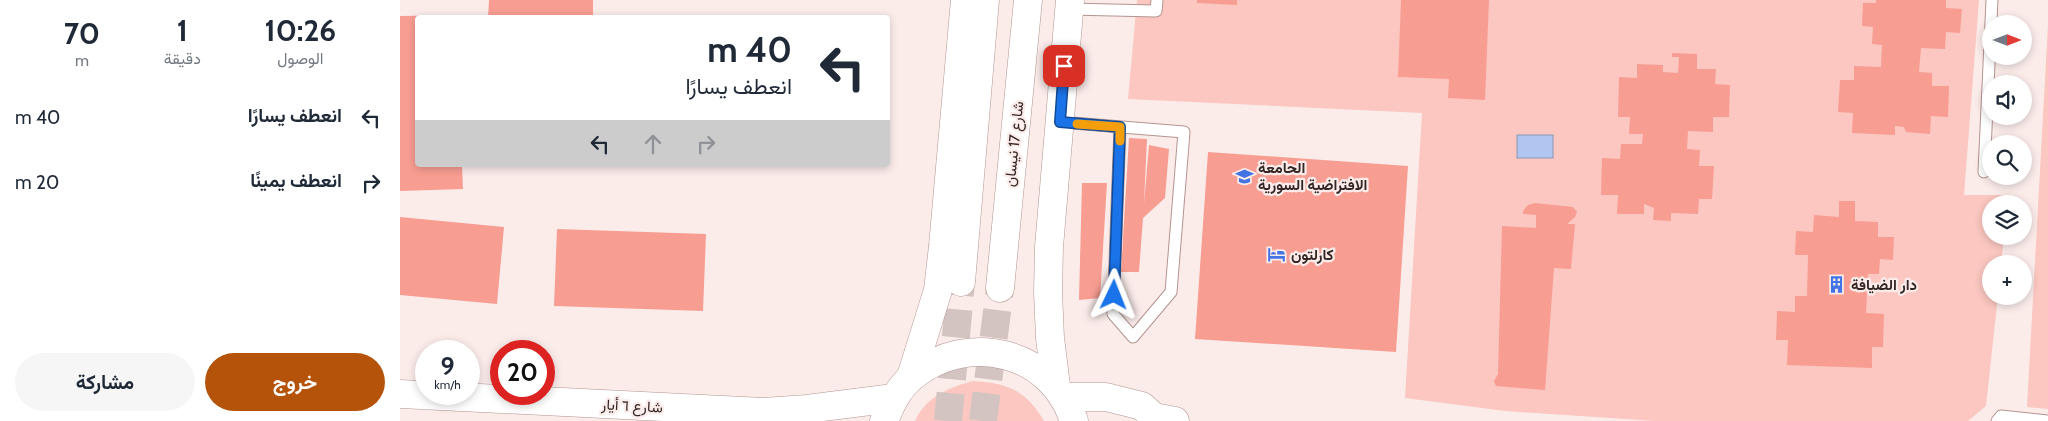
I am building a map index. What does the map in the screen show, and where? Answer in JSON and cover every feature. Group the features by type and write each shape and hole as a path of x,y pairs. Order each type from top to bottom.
{"main road":[{"path":"889,410 911,377 926,333 939,281 965,0"},
{"path":"961,282 985,0"},
{"name":"شارع 17 نيسان","path":"1000,288 1028,0"},
{"path":"1065,402 1050,338 1048,292 1049,247 1069,5"},
{"path":"911,377 934,362 959,354 985,352 1012,356 1036,369 1065,402"},
{"name":"شارع ٦ أيار","path":"400,394 572,412 764,412 807,409 889,410"},
{"path":"1065,402 1106,396 1142,406 1161,419"}],"lane":[{"path":"1069,5 1156,11 1157,0"},
{"path":"1986,135 1992,0"},
{"path":"1060,122 1184,132 1171,292 1132,337 1113,314 1120,127"},
{"path":"1997,421 2001,416 2048,421"}],"shaded area":[{"path":"1137,0 1979,0 1964,195 1982,195 1982,245 2003,245 2002,255 1982,255 1982,305 1997,305 1986,406 1968,421 1655,421 1505,411 1405,398 1422,113 1128,99"},
{"path":"2048,25 2048,409 2027,407"},
{"path":"973,381 1006,386 1023,395 1044,421 915,421 925,405 939,394"}],"water":[{"path":"1517,135 1553,135 1553,158 1517,158"}],"building":[{"path":"489,0 593,0 593,15 488,15"},
{"path":"1197,0 1237,0 1237,5 1197,3"},
{"path":"1401,0 1489,0 1485,100 1448,98 1449,79 1398,77"},
{"path":"1876,0 1946,0 1946,8 1962,9 1960,33 1946,32 1945,49 1921,48 1919,72 1932,73 1932,86 1949,86 1948,117 1931,116 1930,134 1906,132 1904,127 1895,126 1895,135 1852,133 1853,113 1838,112 1840,80 1854,80 1854,66 1881,67 1882,45 1872,44 1873,27 1862,26 1863,3 1876,3"},
{"path":"400,16 415,16 415,167 462,167 463,189 400,191"},
{"path":"1672,53 1697,54 1697,69 1716,69 1715,84 1730,85 1729,117 1713,117 1713,132 1688,131 1687,149 1700,150 1699,166 1714,166 1712,199 1699,199 1698,214 1671,213 1671,221 1653,220 1654,208 1644,204 1644,214 1617,214 1618,195 1601,195 1602,158 1620,159 1621,144 1642,144 1643,134 1629,134 1630,117 1618,117 1619,77 1637,78 1637,64 1663,65 1663,72 1678,73 1679,57 1672,57"},
{"path":"1129,138 1147,139 1144,204 1149,145 1169,149 1165,198 1143,218 1139,272 1121,272"},
{"path":"1208,152 1408,166 1396,352 1195,339"},
{"path":"1082,183 1107,183 1100,298 1079,300"},
{"name":"دار الضيافة","path":"1839,201 1855,201 1855,221 1878,222 1878,237 1894,237 1893,260 1880,259 1879,274 1868,274 1866,313 1884,314 1883,347 1872,347 1872,368 1787,365 1788,340 1776,340 1777,311 1795,312 1795,296 1807,296 1808,255 1795,255 1796,231 1813,232 1814,215 1839,217"},
{"path":"1535,203 1573,207 1577,212 1575,217 1567,224 1575,224 1571,269 1554,268 1545,390 1496,386 1494,381 1498,374 1502,226 1536,228 1536,215 1523,214 1528,205"},
{"path":"400,217 504,227 497,304 400,295"},
{"path":"557,229 706,234 703,311 554,306"}],"tunnel":[{"path":"948,421 961,282"},
{"path":"983,421 1000,288"}],"slow traffic":[{"path":"1077,124 1120,127 1120,141"}],"place":[{"name":"الحامعة الافتراضية السورية","path":"1244,177"},
{"name":"كارلتون","path":"1277,255"},
{"name":"دار الضيافة","path":"1837,285"}],"route":[{"path":"1064,66 1060,122 1120,127 1114,295"}]}
